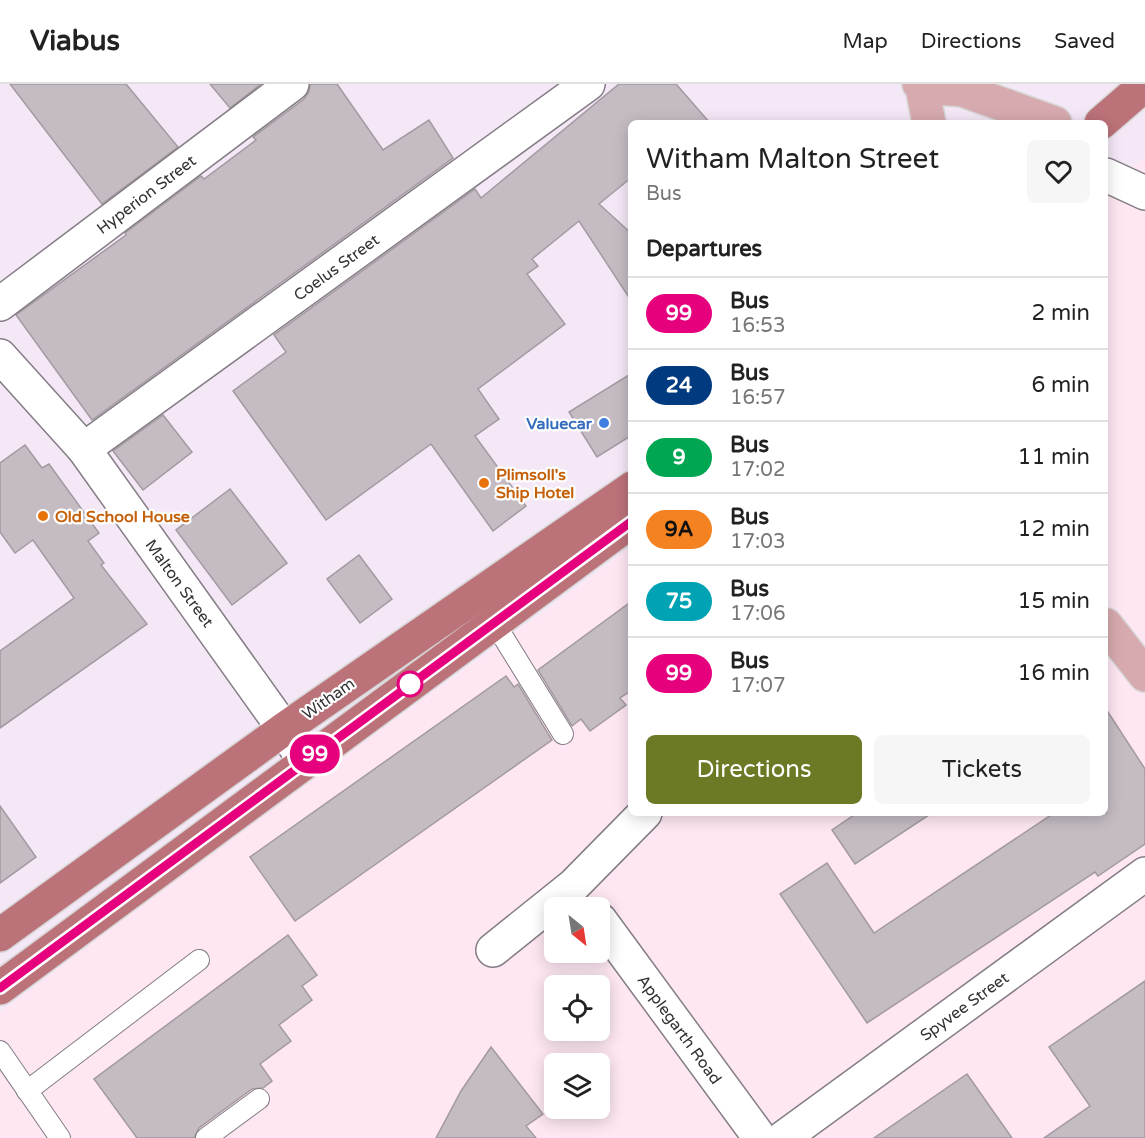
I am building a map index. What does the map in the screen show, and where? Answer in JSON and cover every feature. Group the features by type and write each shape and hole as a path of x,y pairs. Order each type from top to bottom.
{"highway":[{"path":"1105,120 1145,86"},
{"name":"Witham","path":"0,935 284,729 628,491"},
{"path":"2,983 628,524"}],"main road":[{"path":"928,120 920,85 962,90 1047,120"},
{"path":"1108,627 1143,668"}],"street":[{"name":"Hyperion Street","path":"0,304 292,84"},
{"name":"Coelus Street","path":"84,449 588,84"},
{"path":"1108,176 1145,193"},
{"name":"Malton Street","path":"0,356 84,449 284,729 305,762"},
{"path":"493,950 583,896 643,816"},
{"name":"Spyvee Street","path":"783,1138 1145,874"},
{"name":"Applegarth Road","path":"610,934 760,1138"}],"lane":[{"path":"477,594 562,734"},
{"path":"27,1090 198,960"},
{"path":"0,1051 60,1138"},
{"path":"206,1138 259,1099"}],"shaded area":[{"path":"0,84 1145,84 1145,158 1108,186 1108,120 628,120 628,548 236,834 0,1012"},
{"path":"1145,158 1145,1138 0,1138 0,1012 236,834 628,548 628,816 1108,816 1108,186"}],"building":[{"path":"10,84 126,84 178,147 102,204"},
{"path":"210,84 261,84 230,108"},
{"path":"310,84 337,84 383,150 429,120 453,158 92,420 16,315 126,235 125,233 201,176 204,179 256,140 253,137 304,99 309,92"},
{"path":"619,84 676,84 707,120 628,120 628,180 599,204 628,230 628,296 579,221 532,259 538,266 527,274 565,324 478,389 499,419 475,436 526,506 493,531 431,444 326,520 233,391 286,352 274,335 475,189 481,198"},
{"name":"Valuecar","path":"628,375 628,438 597,457 569,412"},
{"path":"163,415 192,452 143,490 113,451"},
{"path":"25,445 42,468 49,464 99,533 88,541 104,563 101,565 147,624 0,728 0,651 74,598 33,540 15,553 0,532 0,463"},
{"path":"230,489 287,563 232,605 176,530"},
{"path":"359,555 392,599 360,623 327,579"},
{"path":"628,604 628,693 620,698 626,705 590,731 581,719 572,726 538,670"},
{"path":"506,676 514,687 518,684 552,740 295,921 250,857"},
{"path":"1108,712 1145,769 1145,844 1098,876 1095,872 867,1023 780,894 827,863 874,933 1050,816 1108,816"},
{"path":"0,806 36,857 0,883"},
{"path":"853,816 927,816 855,864 832,830"},
{"path":"288,935 317,975 302,986 312,1000 279,1025 291,1041 260,1064 272,1081 263,1088 252,1089 199,1128 194,1138 137,1138 94,1079"},
{"path":"1145,981 1145,1138 1044,1138 1090,1106 1049,1047"},
{"path":"491,1047 543,1114 526,1126 536,1138 436,1138 461,1091"},
{"path":"967,1074 1012,1138 874,1138"}],"bus line":[{"name":"99","path":"0,988 628,524"}],"place":[{"name":"Valuecar","path":"604,423"},
{"name":"Plimsoll's Ship Hotel","path":"484,483"},
{"name":"Old School House","path":"43,516"}]}
